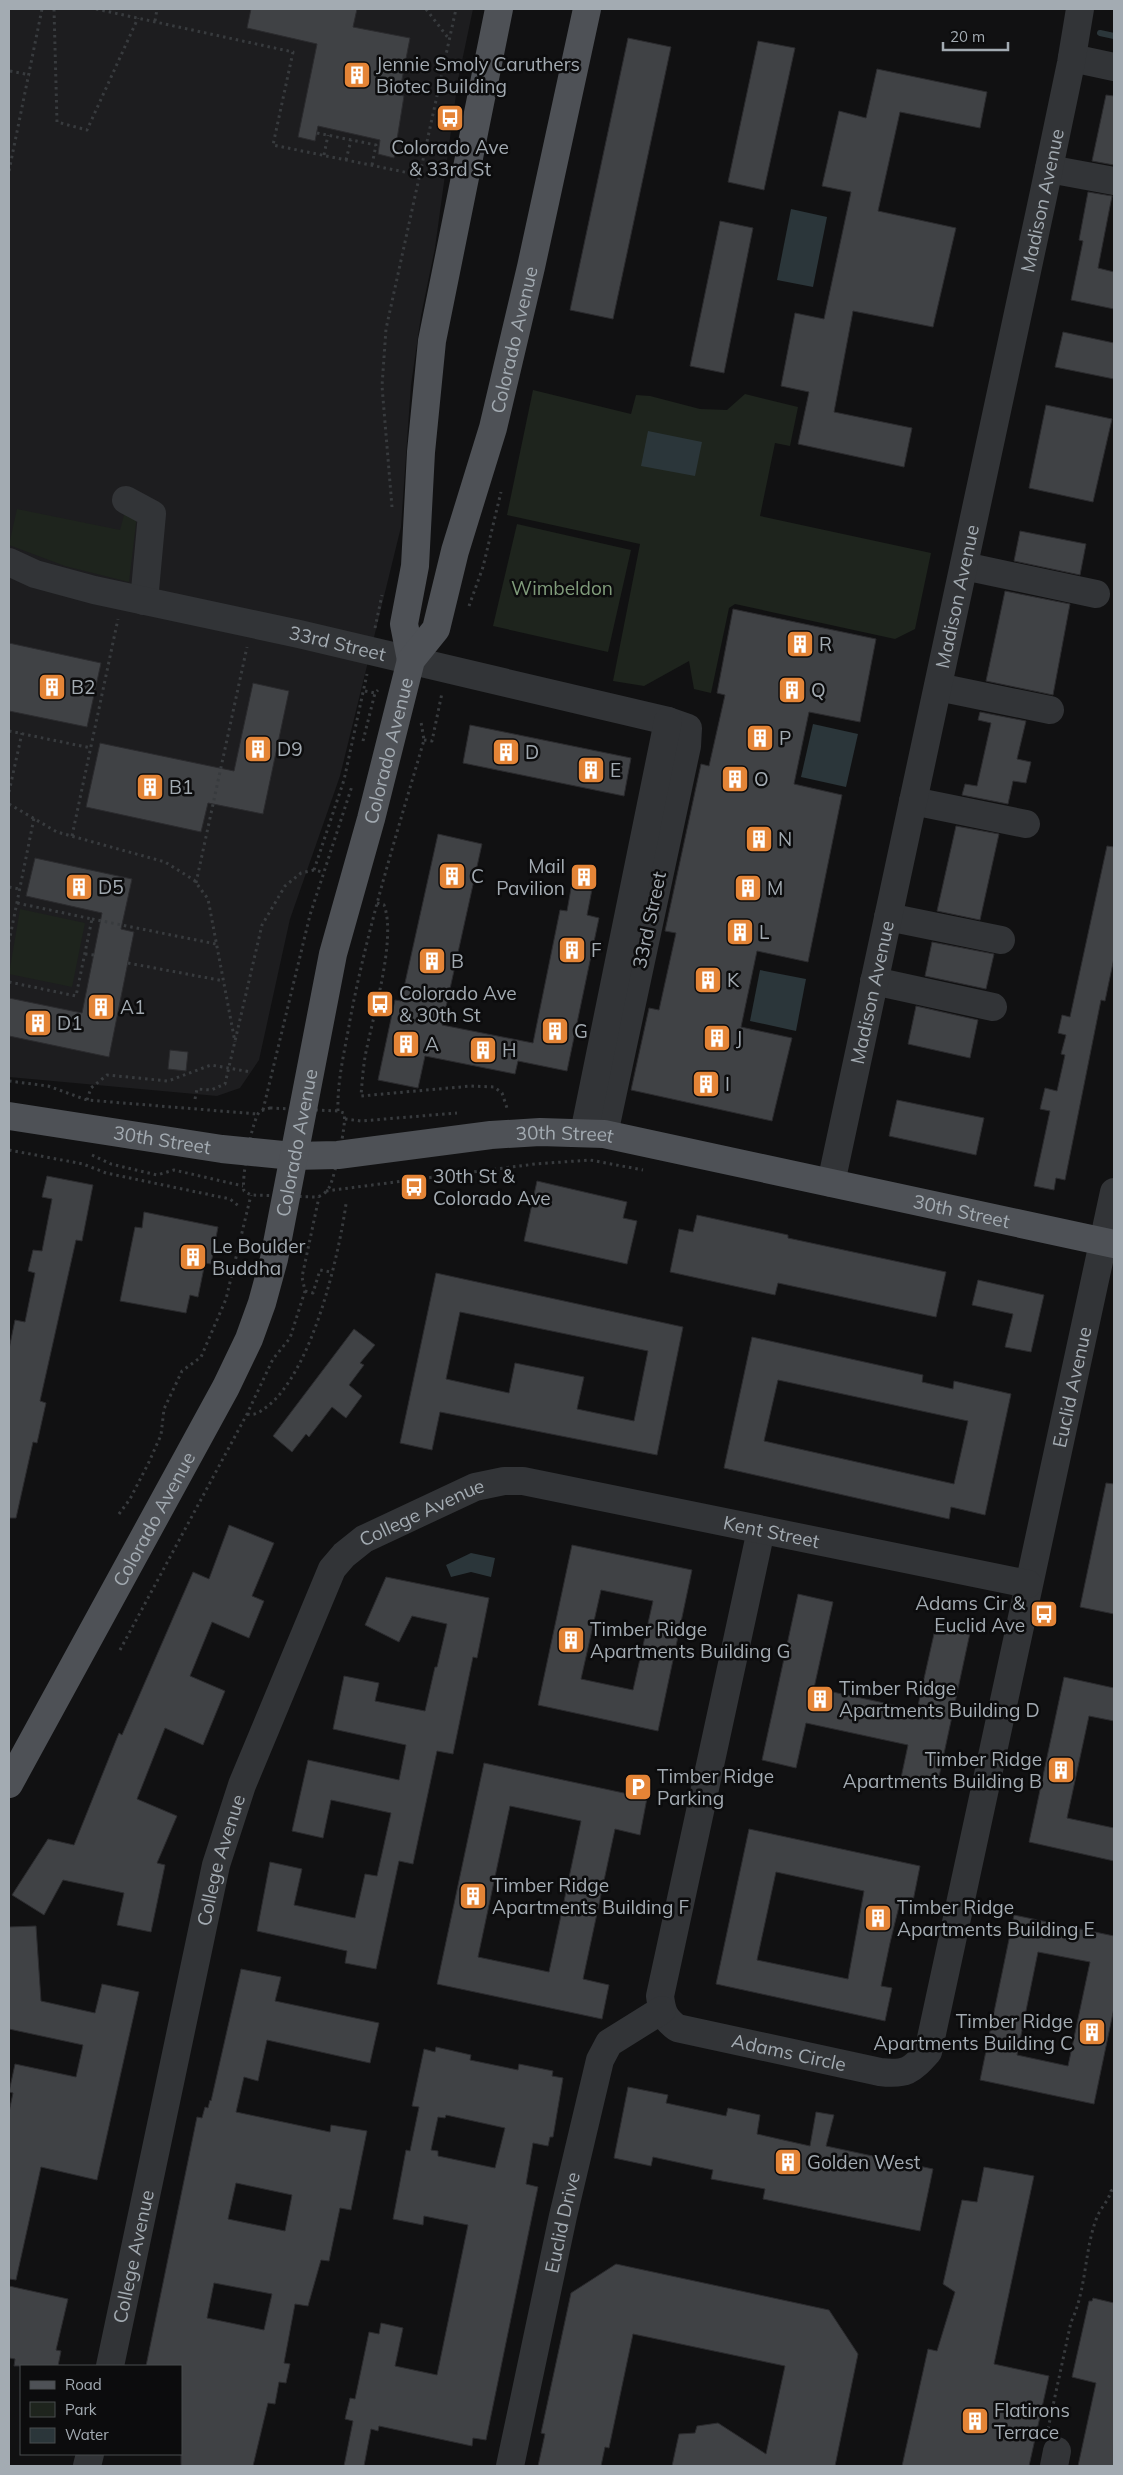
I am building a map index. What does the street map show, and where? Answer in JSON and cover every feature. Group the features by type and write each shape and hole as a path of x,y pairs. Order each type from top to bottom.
{"main road":[{"name":"Colorado Avenue","path":"9,1784 198,1438 249,1338 262,1303 274,1259 332,954 372,819 411,660 404,624 415,566 421,452 432,341 499,9"},
{"name":"Colorado Avenue","path":"411,660 436,629 456,551 493,428 531,267 586,9"},
{"name":"30th Street","path":"9,1116 222,1149 293,1156 373,1151 491,1135 540,1132 594,1134 1109,1243"}],"street":[{"name":"Madison Avenue","path":"831,1183 1049,169 1080,9"},
{"path":"1072,58 1114,67"},
{"path":"1049,169 1114,181"},
{"path":"126,500 152,514 134,599"},
{"name":"33rd Street","path":"9,562 35,574 134,599 411,660 668,721 594,1134"},
{"path":"964,566 1096,594"},
{"path":"938,687 1050,710"},
{"path":"913,801 1026,824"},
{"path":"888,917 1001,940"},
{"path":"874,981 993,1007"},
{"name":"Euclid Avenue","path":"1028,1584 1109,1243 1114,1192"},
{"name":"Kent Street","path":"513,1481 1028,1584"},
{"name":"College Avenue","path":"110,2365 216,1865 242,1785 332,1569 344,1554 364,1539 476,1487 513,1481"},
{"path":"662,2010 662,1989 761,1530"},
{"name":"Adams Circle","path":"662,2010 666,2019 677,2028 880,2072 898,2074 914,2068 928,2052 1028,1584"},
{"name":"Euclid Drive","path":"510,2466 563,2216 600,2060 609,2044 662,2010"}],"path":[{"path":"9,171 42,9"},
{"path":"54,9 57,122 87,130 138,18"},
{"path":"96,9 293,52 274,144 420,175"},
{"path":"155,21 157,9"},
{"path":"426,9 449,40"},
{"path":"392,512 381,376 386,329 456,9"},
{"path":"10,71 30,75"},
{"path":"317,133 376,145 372,165"},
{"path":"324,155 328,135"},
{"path":"346,160 351,140"},
{"path":"370,651 384,586"},
{"path":"72,836 91,748 134,599"},
{"path":"196,883 248,642"},
{"path":"314,870 344,780 365,691 375,693 362,747"},
{"path":"9,731 91,748"},
{"path":"9,792 22,733"},
{"path":"338,1110 338,1088 356,989 377,903 424,740"},
{"path":"263,1110 310,916 353,783"},
{"path":"9,804 57,832 164,862 196,883 208,899 235,1042"},
{"path":"9,942 34,818"},
{"path":"194,1099 197,1089 211,1090 225,1084 262,925 285,886 301,873 314,870 323,872"},
{"path":"9,886 20,889"},
{"path":"17,903 216,944"},
{"path":"377,903 384,905 389,918 389,938 364,1060 361,1096 471,1086 494,1088 502,1093 507,1108 497,1109"},
{"path":"9,982 76,996 92,919"},
{"path":"85,954 94,956"},
{"path":"128,963 224,981"},
{"path":"87,1100 91,1088 107,1075 168,1081 211,1065 251,1072"},
{"path":"9,1081 48,1086 87,1100 257,1114"},
{"path":"255,1120 257,1114 270,1108"},
{"path":"331,1111 338,1110 344,1113 344,1121 458,1112"},
{"path":"9,1150 83,1164 106,1173 230,1199 240,1207"},
{"path":"88,1153 111,1164 157,1175 174,1170 243,1186"},
{"path":"120,1650 247,1414 273,1359 290,1338 305,1291 302,1278 317,1197 326,1191 492,1168 544,1163 590,1160 648,1170"},
{"path":"119,1514 130,1499 161,1435 164,1409 182,1371 201,1357 226,1299 253,1195 244,1191 243,1180"},
{"path":"326,1191 331,1182"},
{"path":"247,1414 253,1415 276,1399 297,1366 319,1319 342,1233 346,1204"},
{"path":"305,1291 313,1293 320,1270 332,1272"},
{"path":"1052,2451 1072,2322 1079,2306 1097,2217 1108,2201 1111,2190 1114,2189"}],"shaded area":[{"path":"9,9 473,9 458,80 435,248 421,316 411,385 401,527 340,776 290,919 259,1060 240,1088 217,1096 9,1077"}],"green space":[{"path":"533,390 631,414 636,395 650,396 700,409 727,410 745,394 798,407 790,446 775,443 760,516 931,553 915,629 895,639 735,604 729,608 711,693 694,689 689,661 644,686 613,681 640,544 507,515"},
{"path":"17,509 120,530 124,515 127,513 137,515 129,582 65,566 9,545"},
{"name":"Wimbeldon","path":"517,524 631,550 608,652 493,626"},
{"path":"20,909 85,923 72,987 9,974"}],"water":[{"path":"791,209 827,217 813,287 777,280"},
{"path":"648,431 702,442 695,476 641,466"},
{"path":"813,724 858,734 846,787 801,777"},
{"path":"760,970 806,979 796,1031 750,1021"},
{"path":"471,1553 495,1558 491,1577 471,1572 451,1577 446,1565"}],"building":[{"name":"Jennie Smoly Caruthers Biotec Building","path":"251,9 357,9 353,27 410,38 399,95 404,96 394,158 378,154 380,140 318,126 315,141 298,137 317,44 247,28"},
{"path":"628,38 671,47 613,319 570,310"},
{"path":"758,41 795,48 764,190 728,182"},
{"path":"877,69 987,92 980,128 900,112 878,211 956,228 933,327 853,311 834,412 912,428 904,467 798,444 809,392 781,386 795,313 824,319 851,192 822,186 839,111 866,118"},
{"path":"1106,95 1114,96 1114,165 1092,161"},
{"path":"1088,192 1112,196 1098,268 1114,272 1114,309 1071,300 1083,241 1079,240"},
{"path":"720,221 753,228 724,373 690,366"},
{"path":"1063,332 1114,343 1114,379 1055,367"},
{"path":"1046,405 1112,419 1093,502 1029,488"},
{"path":"1020,531 1086,544 1080,575 1014,561"},
{"path":"1005,591 1070,604 1053,695 986,681"},
{"path":"733,609 876,639 860,722 809,712 794,784 842,795 808,962 757,951 741,1027 792,1038 772,1121 631,1090 649,1008 659,1010 676,933 665,931 701,764 709,766 725,695 717,693"},
{"name":"B2","path":"9,643 101,663 87,727 9,711"},
{"path":"253,683 289,691 263,814 208,803 201,832 86,807 100,743 234,771"},
{"path":"980,712 1026,721 1017,759 1031,762 1026,783 1013,781 1008,804 962,795 965,784 977,786 991,723 978,720"},
{"path":"470,725 631,758 624,796 463,763"},
{"path":"956,826 999,834 980,920 937,911"},
{"path":"438,834 482,844 442,1025 533,1043 560,910 567,911 575,866 596,869 587,915 599,918 567,1071 518,1061 515,1074 425,1056 418,1088 378,1080 395,1000 401,1001"},
{"path":"1107,846 1114,847 1114,958 1105,1001 1101,1000 1065,1180 1056,1178 1054,1190 1034,1186 1050,1111 1040,1109 1045,1088 1057,1091 1065,1055 1061,1054 1066,1035 1058,1033 1062,1015 1070,1017"},
{"path":"35,858 132,879 121,929 134,932 109,1057 9,1036 9,998 82,1013 102,913 26,896"},
{"path":"932,942 994,954 986,989 925,976"},
{"path":"916,1006 978,1020 970,1058 908,1044"},
{"path":"170,1050 188,1052 186,1071 168,1069"},
{"path":"897,1100 984,1118 976,1155 889,1136"},
{"path":"47,1176 93,1185 82,1241 76,1240 40,1401 46,1403 37,1443 33,1442 16,1518 9,1518 9,1349 15,1320 25,1322 35,1273 28,1271 33,1250 42,1251 52,1199 42,1197"},
{"path":"537,1181 627,1202 623,1218 637,1221 627,1264 524,1241"},
{"name":"Le Boulder Buddha","path":"144,1212 218,1227 211,1264 205,1263 198,1297 190,1295 186,1313 120,1301 135,1227 142,1228"},
{"path":"697,1215 788,1235 788,1238 946,1272 936,1317 778,1283 775,1295 670,1272 679,1229 693,1232"},
{"path":"436,1273 683,1327 657,1455 440,1412 432,1450 400,1443","holes":["460,1312 648,1351 634,1421 577,1409 584,1377 515,1363 509,1393 446,1379"]},
{"path":"978,1280 1044,1295 1031,1352 1005,1347 1013,1314 972,1305"},
{"path":"354,1329 375,1345 360,1363 364,1365 349,1385 362,1396 346,1418 332,1407 309,1437 306,1434 292,1452 273,1436"},
{"path":"752,1337 923,1375 922,1382 953,1389 954,1381 1011,1394 985,1515 951,1507 949,1519 724,1468","holes":["778,1380 968,1421 954,1484 764,1441"]},
{"path":"1106,1483 1114,1484 1114,1614 1080,1607"},
{"path":"229,1525 274,1543 252,1596 264,1601 249,1638 212,1622 190,1676 225,1691 203,1745 165,1728 137,1799 177,1816 157,1863 165,1865 151,1932 117,1925 124,1893 63,1880 44,1915 12,1895 48,1839 74,1845 119,1733 122,1735 193,1572 209,1579"},
{"name":"Timber Ridge Apartments Building G","path":"572,1545 692,1570 658,1731 538,1705","holes":["601,1590 653,1601 633,1690 581,1679"]},
{"path":"386,1577 489,1598 477,1658 473,1657 453,1754 437,1751 413,1864 399,1861 376,1969 345,1963 347,1951 257,1931 270,1862 302,1869 294,1905 355,1918 365,1874 377,1876 391,1813 331,1800 323,1838 292,1831 308,1760 399,1780 406,1745 333,1729 344,1676 379,1683 375,1701 425,1711 447,1624 412,1616 399,1642 365,1625"},
{"name":"Timber Ridge Apartments Building D","path":"798,1594 833,1602 814,1688 917,1710 936,1625 970,1633 937,1786 901,1778 908,1745 806,1723 796,1768 762,1760"},
{"name":"Timber Ridge Apartments Building B","path":"1064,1677 1114,1688 1114,1721 1089,1716 1067,1818 1114,1828 1114,1861 1029,1842"},
{"name":"Timber Ridge Apartments Building F","path":"484,1763 647,1798 640,1835 615,1829 583,1979 609,1985 602,2019 437,1984","holes":["510,1806 581,1821 549,1972 478,1957"]},
{"name":"Timber Ridge Apartments Building E","path":"749,1829 920,1866 913,1901 901,1898 890,1943 881,1986 892,1988 885,2021 716,1984","holes":["776,1872 864,1891 848,1979 757,1960"]},
{"name":"Timber Ridge Apartments Building C","path":"1014,1915 1114,1936 1114,2008 1094,2104 980,2080","holes":["1038,1952 1090,1962 1068,2066 1017,2055"]},
{"path":"36,1926 41,2001 95,2013 102,1984 139,1992 97,2180 41,2167 16,2280 9,2279 9,2112 13,2093 9,2092 15,2064 76,2077 83,2045 9,2029 9,1927"},
{"path":"241,1969 281,1977 275,2001 379,2023 370,2063 267,2040 258,2081 244,2077 236,2112 330,2132 331,2125 367,2131 351,2210 340,2208 329,2261 321,2260 308,2306 295,2304 284,2363 290,2364 286,2383 279,2382 275,2404 268,2403 253,2466 181,2466 182,2365 146,2365 197,2117 202,2118 205,2107 208,2108","holes":["236,2183 292,2195 285,2231 228,2219","214,2283 272,2294 264,2330 207,2318"]},
{"path":"436,2047 471,2055 470,2060 518,2070 519,2064 553,2071 552,2076 563,2078 553,2137 550,2137 548,2146 533,2143 526,2184 538,2187 486,2440 473,2438 472,2446 379,2426 378,2431 371,2429 364,2466 344,2466 353,2421 345,2419 350,2398 355,2399 369,2332 379,2334 381,2323 403,2328 395,2366 437,2375 468,2225 424,2216 423,2225 393,2219 406,2150 410,2151 419,2107 412,2106 424,2049 435,2052","holes":["446,2115 505,2128 495,2168 438,2156 438,2151 431,2150 438,2117 445,2118"]},
{"name":"Golden West","path":"628,2087 668,2095 666,2103 726,2116 728,2108 760,2115 757,2134 810,2146 816,2112 834,2115 826,2146 933,2169 920,2231 763,2199 765,2189 711,2179 713,2170 653,2157 651,2166 614,2158"},
{"path":"984,2167 1034,2176 994,2364 1049,2376 1029,2466 902,2466 928,2349 937,2351 955,2292 943,2284 962,2200 977,2202"},
{"path":"616,2264 829,2310 858,2354 835,2466 672,2466 679,2434 695,2433 697,2426 718,2423 766,2454 785,2366 633,2334 609,2448 605,2447 601,2466 538,2466 545,2434 541,2433 571,2293"},
{"path":"9,2286 68,2299 56,2350 61,2351 58,2365 14,2366 15,2359 9,2358"},
{"path":"1093,2298 1114,2303 1114,2466 1078,2466 1096,2383 1072,2377 1089,2301 1092,2301"}],"waterway":[{"path":"1100,33 1114,36"}],"place":[{"name":"Jennie Smoly Caruthers Biotec Building","path":"357,75"},
{"name":"Colorado Ave & 33rd St","path":"450,118"},
{"name":"R","path":"800,644"},
{"name":"B2","path":"52,687"},
{"name":"Q","path":"792,690"},
{"name":"P","path":"760,738"},
{"name":"D9","path":"258,749"},
{"name":"D","path":"506,752"},
{"name":"E","path":"591,770"},
{"name":"O","path":"735,779"},
{"name":"B1","path":"150,787"},
{"name":"N","path":"759,839"},
{"name":"C","path":"452,876"},
{"name":"Mail Pavilion","path":"584,877"},
{"name":"D5","path":"79,887"},
{"name":"M","path":"748,888"},
{"name":"L","path":"740,932"},
{"name":"F","path":"572,950"},
{"name":"B","path":"432,961"},
{"name":"K","path":"708,980"},
{"name":"Colorado Ave & 30th St","path":"380,1004"},
{"name":"A1","path":"101,1007"},
{"name":"D1","path":"38,1023"},
{"name":"G","path":"555,1031"},
{"name":"J","path":"717,1038"},
{"name":"A","path":"406,1044"},
{"name":"H","path":"483,1050"},
{"name":"I","path":"706,1084"},
{"name":"30th St & Colorado Ave","path":"414,1187"},
{"name":"Le Boulder Buddha","path":"193,1257"},
{"name":"Adams Cir & Euclid Ave","path":"1044,1614"},
{"name":"Timber Ridge Apartments Building G","path":"571,1640"},
{"name":"Timber Ridge Apartments Building D","path":"820,1699"},
{"name":"Timber Ridge Apartments Building B","path":"1061,1770"},
{"name":"Timber Ridge Parking","path":"638,1787"},
{"name":"Timber Ridge Apartments Building F","path":"473,1896"},
{"name":"Timber Ridge Apartments Building E","path":"878,1918"},
{"name":"Timber Ridge Apartments Building C","path":"1092,2032"},
{"name":"Golden West","path":"788,2162"},
{"name":"Flatirons Terrace","path":"975,2421"}]}
